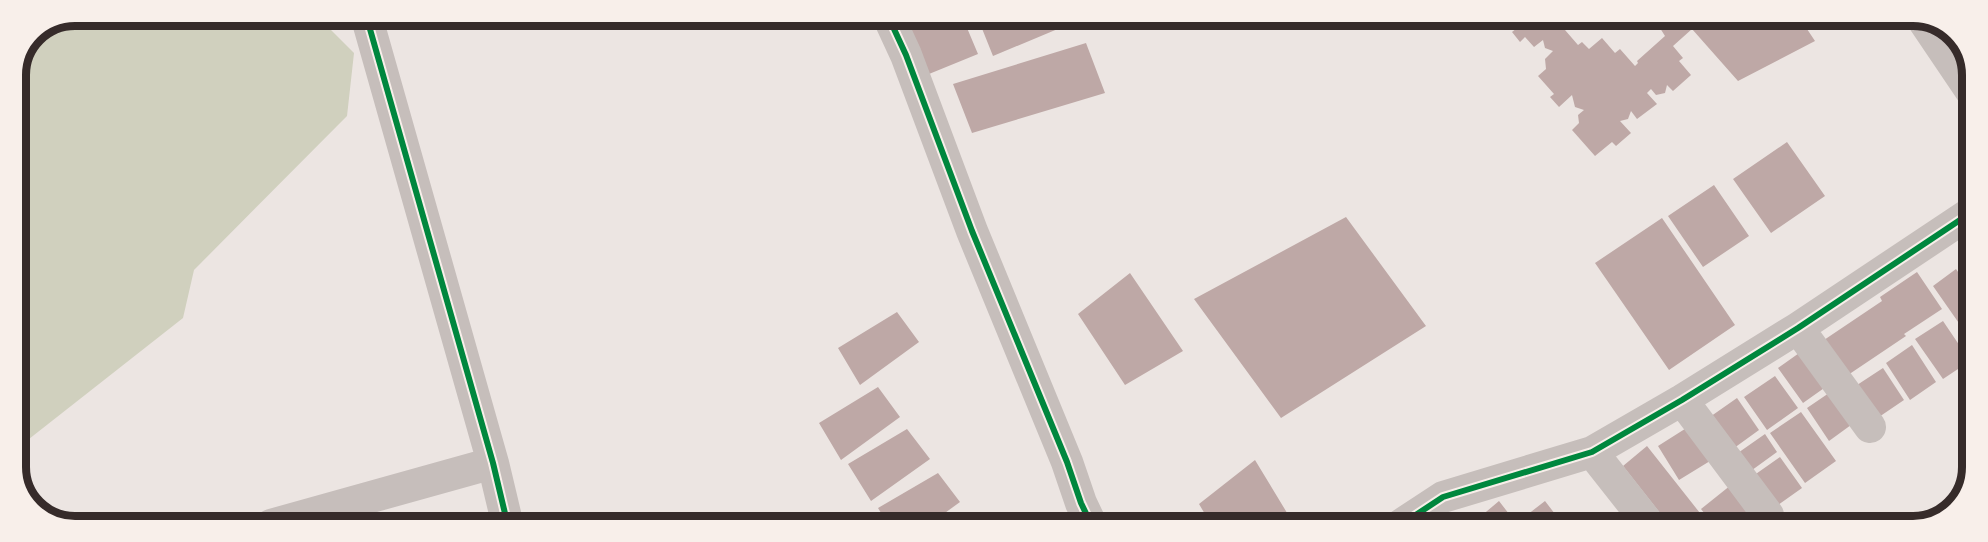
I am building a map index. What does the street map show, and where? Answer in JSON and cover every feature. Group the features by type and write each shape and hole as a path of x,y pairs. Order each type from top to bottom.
{"street":[{"path":"369,26 493,463 506,516"},
{"path":"893,26 906,55 972,231 1087,516"},
{"path":"1928,28 1962,78"},
{"path":"1421,516 1443,497 1592,452 1682,400 1798,328 1962,219"},
{"path":"1798,328 1870,428"},
{"path":"1682,400 1768,515"},
{"path":"1592,452 1642,516"},
{"path":"303,516 493,463"}],"green space":[{"path":"65,26 327,26 354,53 347,116 194,270 183,318 26,441 26,65 29,56 34,47 47,34"}],"building":[{"path":"966,26 978,54 929,74 910,27"},
{"path":"981,26 1065,26 993,56"},
{"path":"1515,26 1570,26 1565,30 1578,45 1582,42 1589,49 1602,38 1615,53 1620,49 1635,66 1637,61 1665,36 1659,26 1805,26 1815,41 1738,81 1692,29 1673,46 1683,58 1679,61 1691,75 1673,91 1667,85 1665,93 1656,95 1651,89 1647,93 1657,104 1637,119 1631,111 1628,119 1620,121 1631,133 1616,146 1612,142 1595,156 1572,130 1579,123 1578,115 1584,110 1575,107 1572,95 1559,107 1550,97 1554,94 1538,76 1546,69 1545,59 1553,51 1545,48 1543,40 1534,47 1525,37 1520,42 1512,32 1517,28"},
{"path":"1086,43 1105,93 972,133 953,84"},
{"path":"1787,142 1825,196 1771,233 1733,179"},
{"path":"1714,185 1749,236 1703,267 1668,216"},
{"path":"1346,217 1426,326 1281,418 1194,299"},
{"path":"1662,218 1735,325 1669,370 1595,263"},
{"path":"1956,269 1962,278 1962,328 1933,286"},
{"path":"1917,272 1942,309 1848,375 1824,340 1882,301 1880,297"},
{"path":"1130,273 1183,351 1125,385 1078,314"},
{"path":"897,312 919,342 860,385 838,348"},
{"path":"1943,321 1962,349 1962,366 1943,379 1915,339"},
{"path":"1912,345 1936,382 1910,400 1886,363"},
{"path":"1802,351 1827,386 1803,403 1778,368"},
{"path":"1883,368 1904,400 1876,419 1854,387"},
{"path":"1775,376 1798,408 1767,430 1744,397"},
{"path":"878,387 900,417 841,460 819,423"},
{"path":"1829,393 1851,425 1829,441 1807,408"},
{"path":"1737,398 1759,430 1730,451 1707,419"},
{"path":"1801,412 1836,461 1805,483 1770,433"},
{"path":"1688,427 1710,461 1679,480 1658,446"},
{"path":"907,429 930,459 871,501 848,464"},
{"path":"1765,434 1777,452 1748,473 1735,455"},
{"path":"1647,446 1702,516 1662,516 1623,466"},
{"path":"1780,457 1802,488 1775,507 1753,476"},
{"path":"1255,460 1289,516 1206,516 1199,504"},
{"path":"938,473 960,502 941,516 883,516 878,508"},
{"path":"1731,485 1751,510 1743,516 1706,516 1701,509"},
{"path":"1499,501 1511,516 1481,516"},
{"path":"1545,501 1557,516 1526,516"}],"cycle path":[{"path":"369,26 493,463 506,516"},
{"path":"893,26 906,55 972,231 1087,516"},
{"path":"1414,516 1443,497 1592,452 1682,400 1798,328 1962,219"}]}
